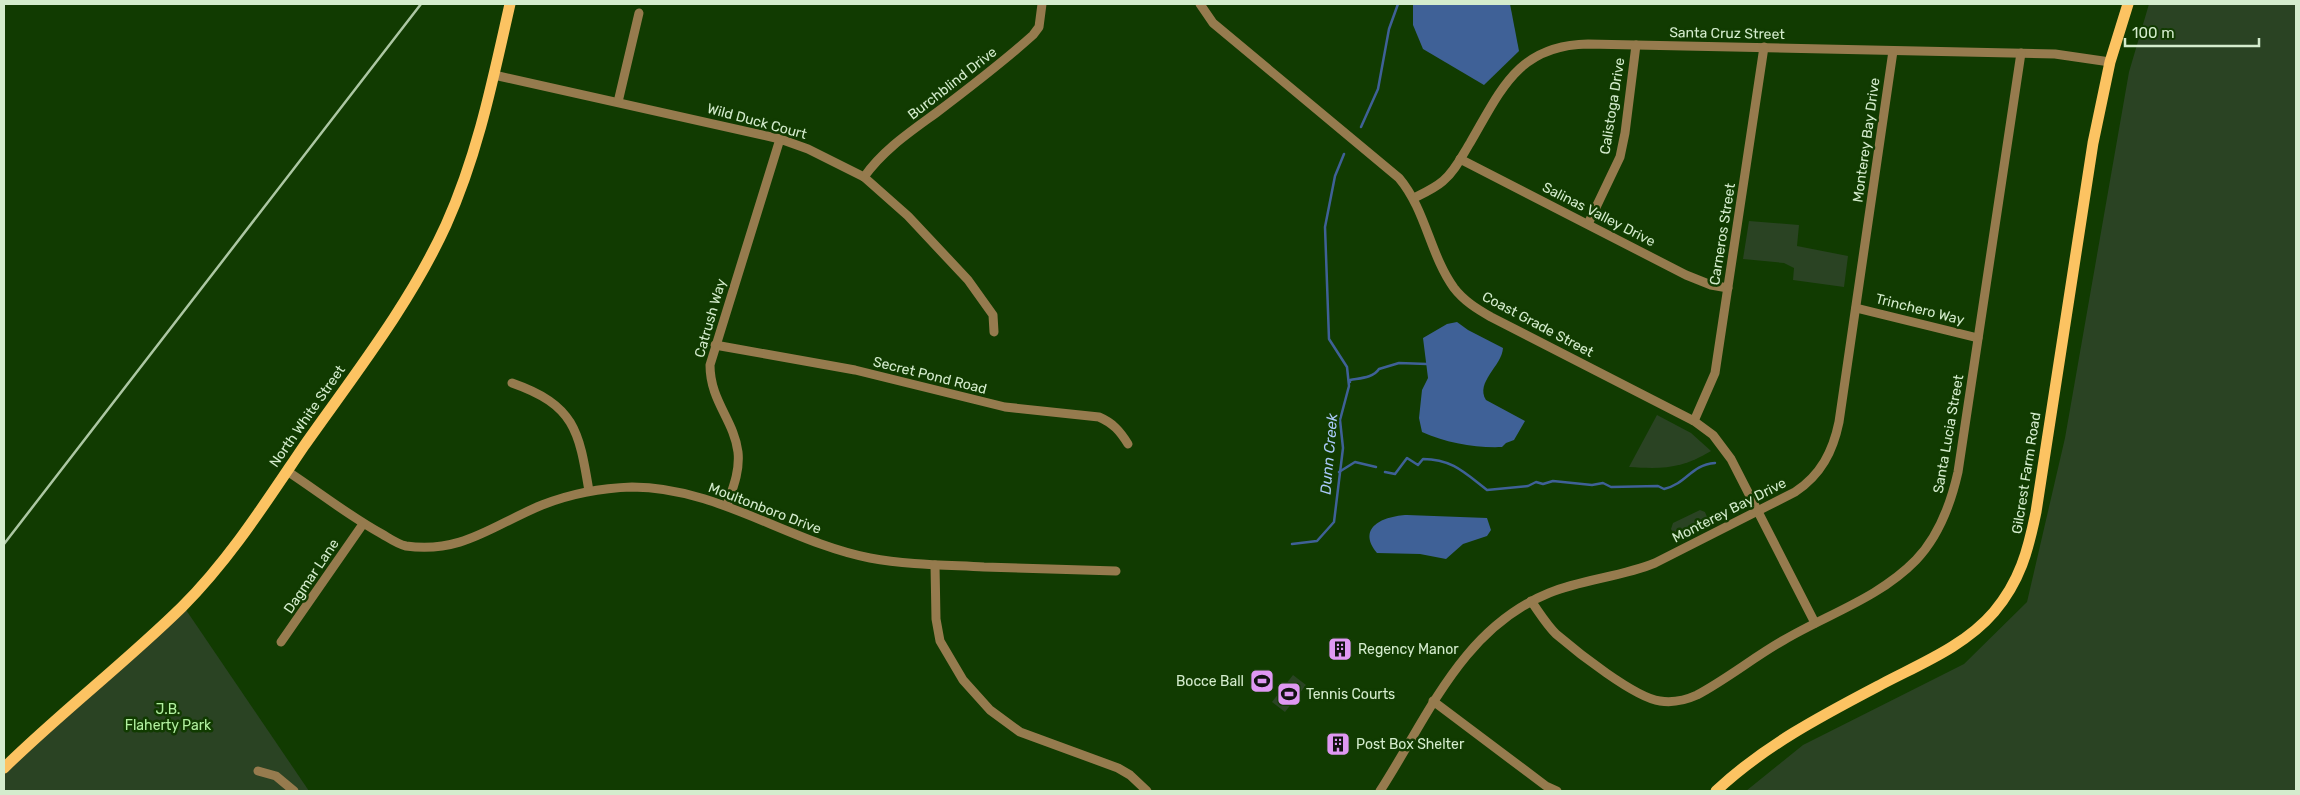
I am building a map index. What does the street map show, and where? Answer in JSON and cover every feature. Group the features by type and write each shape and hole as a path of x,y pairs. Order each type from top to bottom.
{"main road":[{"name":"North White Street","path":"4,768 188,600 231,551 407,296 446,226 475,153 510,4"},
{"name":"Gilcrest Farm Road","path":"1716,791 1755,758 1793,732 1968,637 1993,614 2015,580 2028,551 2036,512 2093,143 2110,62 2128,4"}],"street":[{"name":"Burchblind Drive","path":"864,177 874,163 898,142 977,82 1033,35 1039,27 1042,4"},
{"name":"Coast Grade Street","path":"1200,4 1213,23 1320,114 1392,171 1414,198 1446,274 1454,288 1469,303 1491,317 1694,420 1721,444 1815,623"},
{"path":"618,102 638,13"},
{"name":"Santa Cruz Street","path":"1414,198 1443,181 1460,160 1505,85 1527,61 1550,49 1576,44 1764,47 2020,53 2080,56 2110,62"},
{"name":"Calistoga Drive","path":"1588,224 1615,170 1621,152 1636,45"},
{"name":"Carneros Street","path":"1694,420 1715,373 1764,47"},
{"name":"Monterey Bay Drive","path":"1380,791 1405,753 1433,701 1484,634 1510,613 1531,600 1566,587 1642,568 1804,486 1828,456 1835,439 1838,422 1893,51"},
{"name":"Santa Lucia Street","path":"1531,600 1556,634 1630,690 1649,699 1661,701 1683,700 1698,694 1760,654 1815,623 1861,600 1890,582 1918,558 1939,526 1951,499 1958,472 2020,53"},
{"name":"Wild Duck Court","path":"494,75 780,139 808,148 864,177 908,216 968,280 993,315 994,332"},
{"name":"Catrush Way","path":"728,505 737,472 738,453 734,435 718,405 710,382 710,365 780,139"},
{"name":"Salinas Valley Drive","path":"1460,160 1700,281 1728,288"},
{"name":"Trinchero Way","path":"1856,308 1978,338"},
{"name":"Secret Pond Road","path":"715,345 855,370 1005,408 1099,417 1109,421 1119,430 1128,444"},
{"path":"512,383 535,391 564,412 582,446 589,491"},
{"name":"Moultonboro Drive","path":"287,471 363,524 402,545 430,548 449,546 476,537 542,505 589,491 630,487 659,489 697,496 728,505 818,544 870,558 935,566 1116,571"},
{"name":"Dagmar Lane","path":"281,642 363,524"},
{"path":"935,566 936,618 940,641 962,680 990,710 1026,735 1118,768 1130,775 1147,791"},
{"path":"1433,701 1548,788 1557,791"},
{"path":"258,771 276,776 294,791"}],"green space":[{"path":"2149,4 2296,4 2296,791 1746,791 1803,745 1964,664 2027,602 2065,438 2129,72"},
{"path":"1749,221 1799,225 1797,246 1848,256 1844,287 1793,280 1794,268 1784,263 1743,259"},
{"path":"1657,415 1691,433 1711,451 1691,461 1662,468 1629,467"},
{"path":"1700,510 1705,512 1709,522 1675,537 1671,529 1673,523"},
{"name":"J.B. Flaherty Park","path":"182,604 309,791 4,791 4,762"},
{"name":"Tennis Courts","path":"1293,675 1306,685 1285,712 1272,702"}],"water":[{"path":"1413,4 1510,4 1519,51 1484,85 1423,49 1413,25"},
{"path":"1457,322 1468,330 1503,348 1502,355 1486,380 1484,393 1486,400 1525,421 1514,440 1502,447 1481,447 1461,444 1422,432 1419,418 1422,390 1428,378 1423,338 1447,324"},
{"path":"1407,515 1487,518 1491,530 1487,536 1463,544 1446,559 1420,554 1377,553 1371,544 1371,530 1382,521"}],"waterway":[{"name":"Dunn Creek","path":"1361,127 1378,89 1389,29 1398,4"},
{"path":"1292,544 1317,541 1334,522 1343,448 1340,420 1349,386 1347,367 1329,339 1325,227 1335,176 1344,154"},
{"path":"1350,382 1350,380 1370,376 1379,369 1399,363 1427,364"},
{"path":"1385,472 1395,474 1407,458 1418,465 1423,459 1450,464 1487,490 1528,486 1536,482 1543,484 1553,481 1592,485 1603,483 1611,487 1658,486 1664,489 1679,483 1700,467 1715,463"},
{"path":"1339,472 1355,462 1376,467"}],"railway":[{"path":"4,544 421,4"}],"place":[{"name":"Regency Manor","path":"1340,649"},
{"name":"Bocce Ball","path":"1262,681"},
{"name":"Tennis Courts","path":"1289,694"},
{"name":"Post Box Shelter","path":"1338,744"}]}
